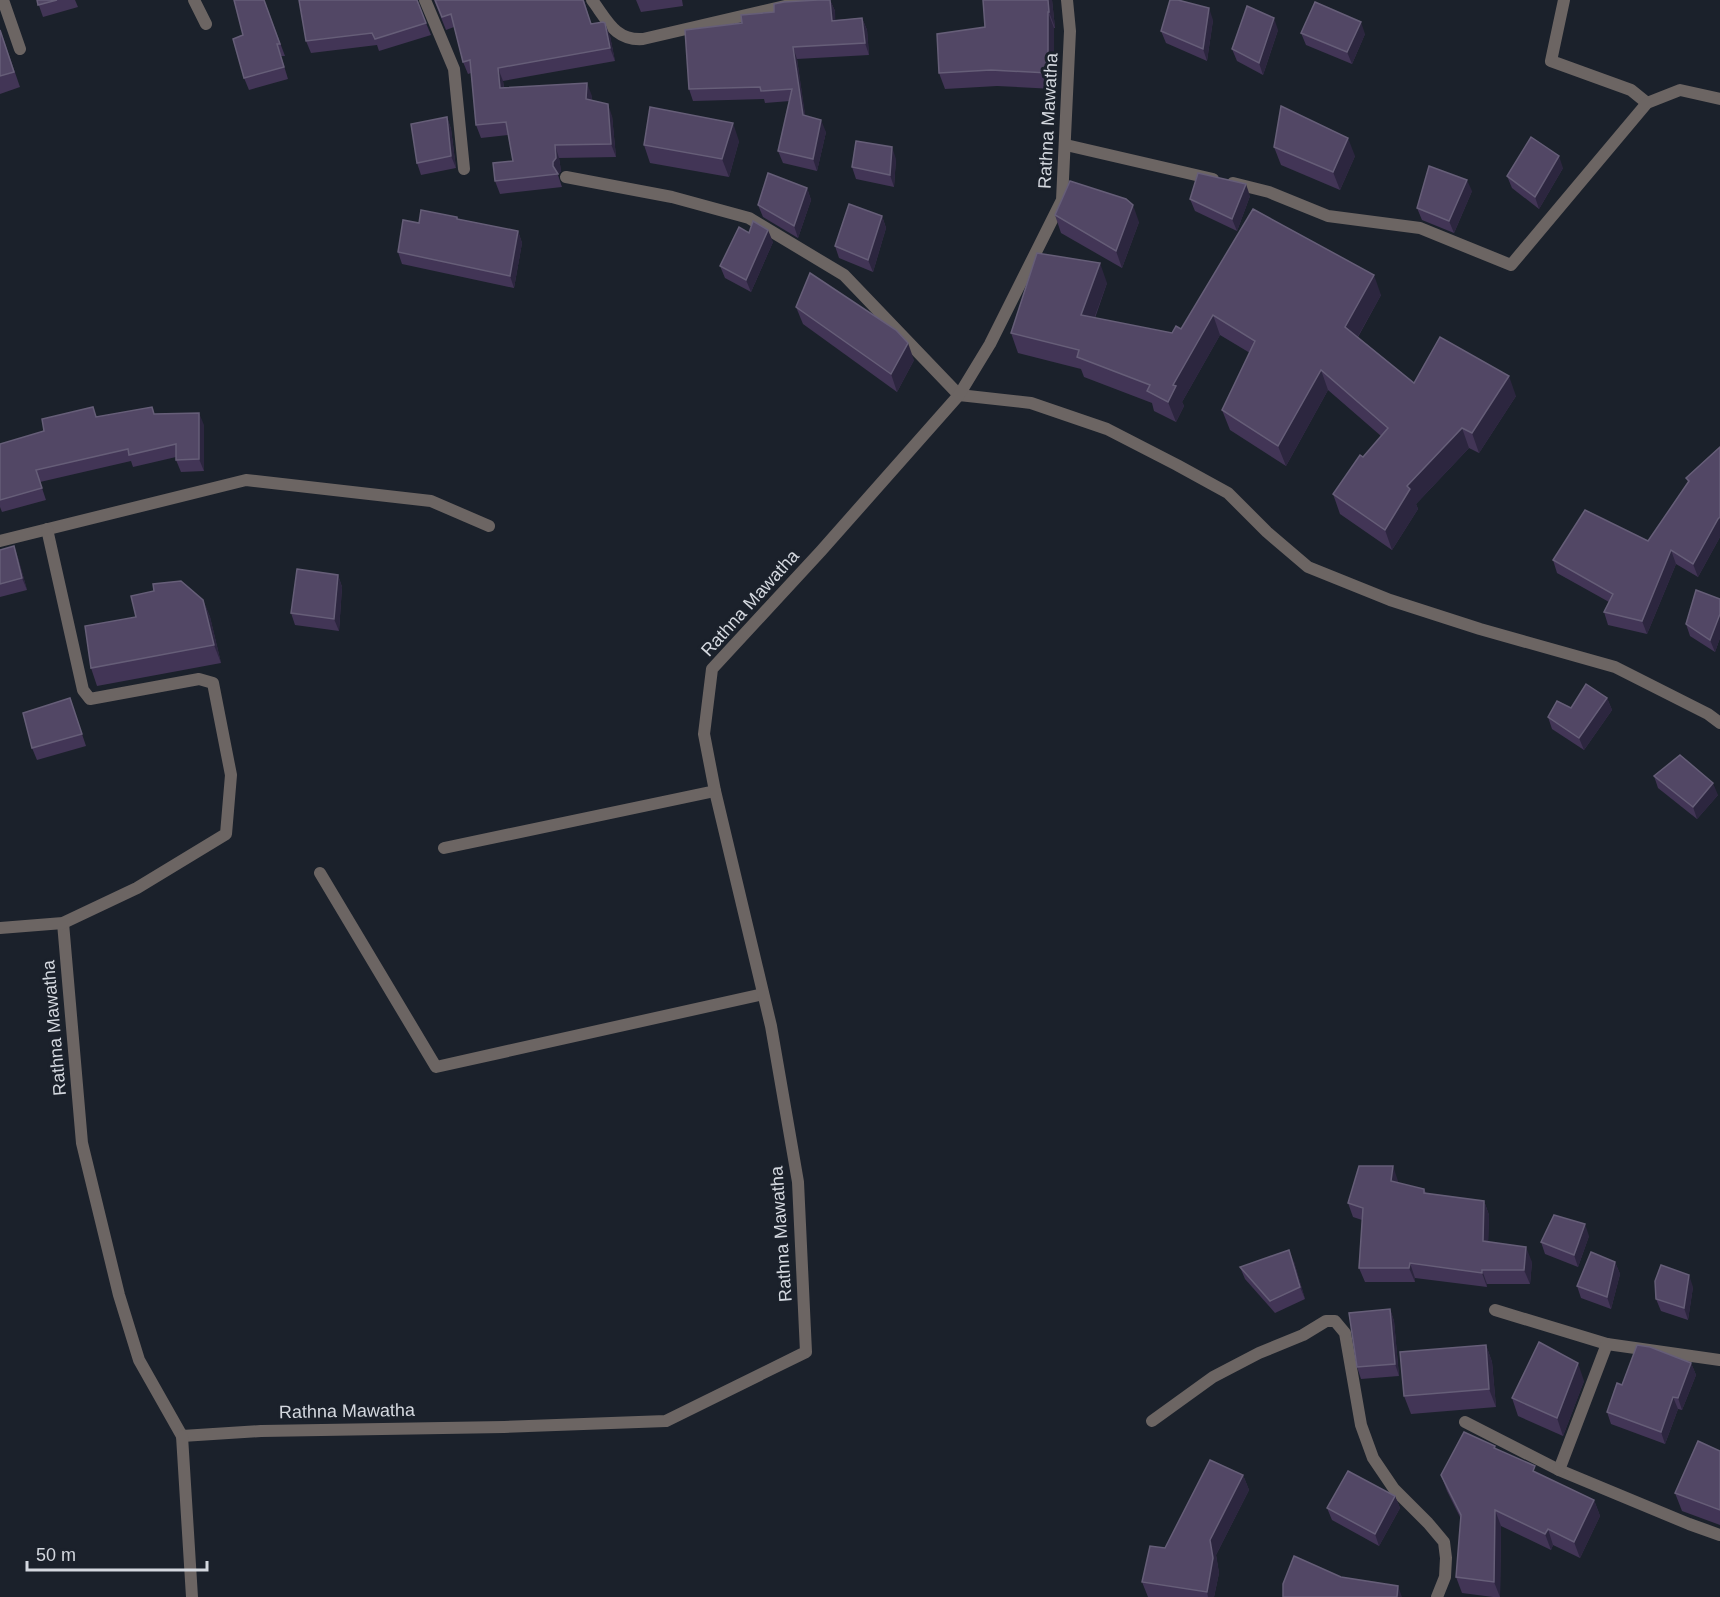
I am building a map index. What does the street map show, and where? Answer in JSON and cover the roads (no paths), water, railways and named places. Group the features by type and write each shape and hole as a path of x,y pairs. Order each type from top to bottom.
{"street":[{"path":"3,0 20,49"},
{"path":"194,0 206,24"},
{"path":"425,0 454,69 464,169"},
{"path":"592,0 616,32 632,39 643,39 811,0"},
{"name":"Rathna Mawatha","path":"63,923 82,1143 119,1295 139,1360 182,1436 261,1431 504,1427 666,1421 806,1352 798,1182 771,1026 715,791 704,734 712,669 821,551 959,395 990,344 1062,200 1070,31 1067,0"},
{"path":"1564,0 1551,61 1631,90 1647,103"},
{"path":"1066,145 1269,192 1328,216 1420,228 1510,265 1647,103 1680,90 1720,99"},
{"path":"566,177 672,197 749,219 844,275 959,395 1031,404 1107,429 1228,493 1267,532 1308,567 1390,600 1480,629 1615,667 1708,714 1720,723"},
{"path":"0,541 246,480 431,501 489,526"},
{"path":"0,928 63,923 137,888 226,834 231,775 213,683 199,679 90,699 83,690 47,529"},
{"path":"444,848 715,791"},
{"path":"320,873 436,1067 763,994"},
{"path":"1496,1310 1606,1344 1720,1360"},
{"path":"1152,1421 1213,1377 1326,1322 1335,1322 1346,1333 1361,1425 1373,1458 1394,1489 1444,1542 1445,1577 1437,1597"},
{"path":"1559,1470 1606,1344"},
{"path":"1465,1422 1559,1470 1720,1535"},
{"path":"182,1436 192,1597"}]}
